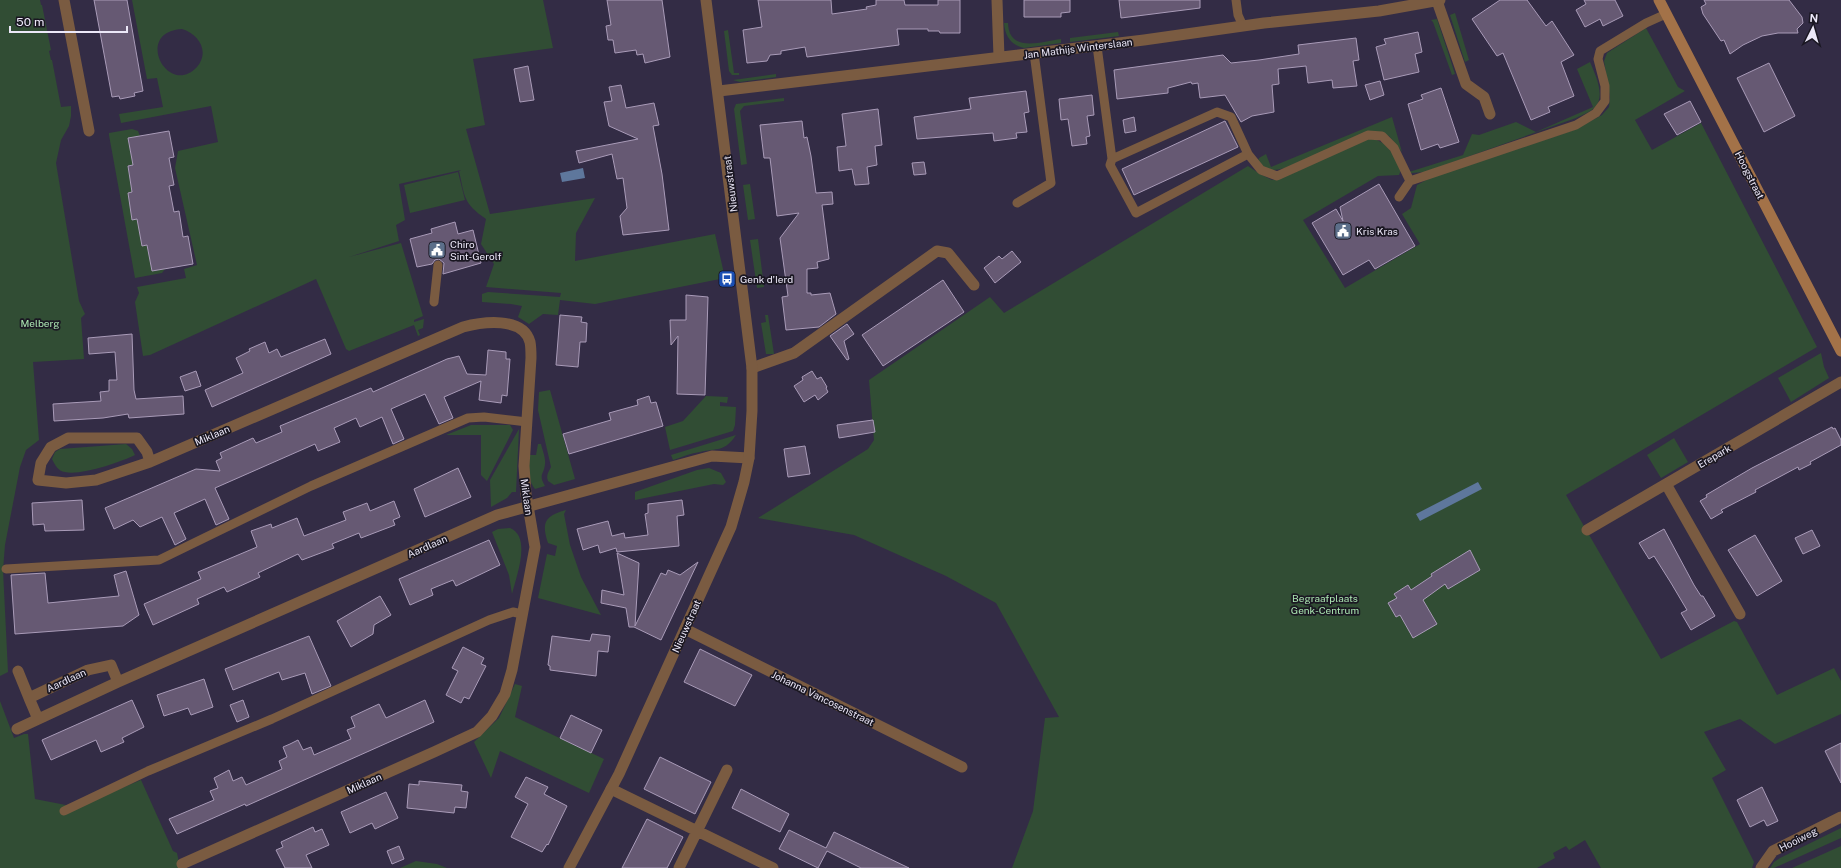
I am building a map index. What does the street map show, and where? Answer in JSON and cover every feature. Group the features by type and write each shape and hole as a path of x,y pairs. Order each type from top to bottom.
{"main road":[{"name":"Hoogstraat","path":"1659,0 1841,351"}],"street":[{"path":"64,0 89,131"},
{"name":"Nieuwstraat","path":"568,868 611,790 731,527 744,482 749,458 752,411 752,368 719,92 706,0"},
{"path":"997,0 999,57"},
{"name":"Jan Mathijs Winterslaan","path":"719,92 1097,46 1243,26 1377,5 1438,1 1466,84 1484,97 1490,114"},
{"path":"752,368 794,354 937,251 948,253 974,285"},
{"name":"Miklaan","path":"150,462 148,452 138,438 68,438 51,447 41,463 38,480 66,483 96,480 150,462 463,327 480,322 502,323 520,329 530,341 531,358 524,466 528,507 535,547 512,670 505,694 492,716 477,732 182,864"},
{"name":"Erepark","path":"1587,530 1841,382"},
{"name":"Aardlaan","path":"17,729 118,682 497,515 712,456 749,458"},
{"path":"1666,484 1740,614"},
{"name":"Johanna Vancosenstraat","path":"685,629 962,767"},
{"name":"Aardlaan","path":"29,698 88,670 111,666 118,682"},
{"path":"18,672 38,719"},
{"path":"679,868 727,770"},
{"path":"611,790 773,868"},
{"name":"Hooiweg","path":"1761,868 1773,852 1841,817"}],"lane":[{"path":"1236,0 1238,15 1243,26"},
{"path":"1399,197 1410,181 1576,125 1596,113 1606,101 1605,86 1598,59 1600,51 1646,23 1666,14"},
{"path":"1097,46 1112,159 1110,165 1136,213 1248,154"},
{"path":"1017,203 1051,183 1034,53"},
{"path":"1112,159 1217,112 1230,117 1248,154 1261,170 1277,176 1368,135 1382,136 1394,148 1410,181"},
{"path":"434,302 438,265"},
{"path":"6,569 159,560 311,486 468,418 484,417 526,422"},
{"path":"64,811 148,771 272,718 489,620 513,612 522,614"}],"green space":[{"name":"Melberg","path":"0,0 40,0 61,107 71,106 69,126 61,140 56,163 79,301 85,314 81,318 84,359 33,362 39,440 26,450 20,467 5,545 3,570 8,672 0,676"},
{"path":"132,0 543,0 553,48 473,59 485,125 466,129 490,214 595,198 576,233 575,261 715,234 725,278 595,304 560,300 558,315 543,314 529,324 518,317 522,306 482,302 482,294 488,292 560,297 561,293 486,287 494,264 481,244 486,219 469,204 466,199 459,171 461,170 399,184 405,220 396,225 399,241 349,257 401,243 423,316 414,320 414,322 424,319 423,328 418,330 420,335 418,336 414,325 349,351 346,349 316,279 150,355 143,356 135,302 139,293 137,287 186,278 184,269 197,265 175,168 178,151 218,142 211,106 121,123 119,114 163,107 157,78 147,79","holes":["182,29 188,31 198,39 201,44 203,55 197,67 186,74 176,75 167,69 160,61 158,51 160,41 167,33"]},
{"path":"1455,13 1469,60 1465,62 1450,15"},
{"path":"1437,19 1455,74 1452,75 1431,20"},
{"path":"1004,23 1008,23 1010,32 1014,39 1020,42 1035,43 1061,39 1061,43 1024,48 1019,47 1007,36"},
{"name":"Begraafplaats Genk-Centrum","path":"1646,28 1678,87 1685,91 1635,120 1652,150 1701,123 1817,347 1566,495 1661,659 1734,621 1737,622 1777,695 1834,668 1841,681 1841,714 1775,744 1740,719 1704,732 1726,770 1712,778 1754,862 1752,868 1601,868 1585,840 1569,850 1566,846 1553,853 1555,858 1537,868 1012,868 1033,811 1045,718 1059,717 996,603 946,576 854,535 758,518 868,449 874,440 869,380 990,297 1004,313 1248,166 1272,180 1282,178 1368,138 1381,142 1389,149 1401,170 1399,175 1378,176 1303,220 1345,288 1420,244 1402,214 1411,208 1417,185 1430,178 1574,130 1602,115 1609,107 1610,97 1604,61 1607,53"},
{"path":"728,30 734,73 739,73 739,75 732,75 729,71 724,31"},
{"path":"1118,32 1119,36 1070,42 1070,38"},
{"path":"1590,62 1600,91 1600,97 1595,107 1589,112 1576,118 1425,172 1409,172 1463,155 1472,134 1479,135 1516,122 1536,132 1593,107 1577,69"},
{"path":"776,74 776,77 740,82 733,80"},
{"path":"784,98 784,101 744,106 740,111 747,164 741,165 734,109 736,104"},
{"path":"1392,117 1402,152 1389,136 1371,131 1285,168 1270,170 1261,165 1258,161 1259,158 1266,154 1271,167"},
{"path":"132,129 138,131 140,136 128,138 133,165 128,166 132,192 128,193 132,219 137,219 147,245 152,271 165,269 162,273 135,278 109,135 109,133"},
{"path":"458,172 465,200 410,213 404,185"},
{"path":"750,184 755,219 748,220 743,185"},
{"path":"758,239 764,287 757,288 750,240"},
{"path":"765,315 768,315 774,354 766,354 761,323 766,322"},
{"path":"1821,353 1824,367 1829,378 1791,402 1778,378"},
{"path":"550,390 575,479 554,485 547,479 551,467 538,410 539,392"},
{"path":"706,396 728,397 727,403 720,402 720,406 736,407 735,425 733,431 670,450 665,427 683,421"},
{"path":"471,425 510,425 513,430 487,481 481,475 481,435 446,435"},
{"path":"519,429 516,492 512,492 507,498 491,507 490,480"},
{"path":"736,435 724,447 693,453 673,460 671,455"},
{"path":"1674,438 1688,462 1661,478 1647,455"},
{"path":"126,444 132,449 135,455 111,465 90,470 72,473 63,471 57,467 52,459 55,452 60,449"},
{"path":"538,444 541,444 545,459 542,479 545,486 535,489 532,485 530,477 529,455 536,455"},
{"path":"709,468 721,473 726,482 723,485 714,484 635,500 635,492 697,470"},
{"path":"566,510 564,514 570,545 581,577 601,615 538,598 547,554 555,556 557,546 548,543 545,530 546,521 553,515"},
{"path":"510,528 517,533 521,548 521,558 512,594 509,575 492,532 498,529"},
{"path":"515,684 522,686 515,717 604,759 589,793 500,751 491,778 474,742 499,718"},
{"path":"0,701 14,738 28,734 35,799 76,807 141,780 173,851 177,853 180,868 0,868"},
{"path":"1841,828 1841,838 1774,868 1770,868 1774,862 1780,858"},
{"path":"1841,846 1841,868 1792,868"},
{"path":"416,861 437,864 447,868 400,868"}],"water":[{"path":"583,168 585,178 562,182 560,173"},
{"path":"1478,482 1482,489 1420,521 1416,514"}],"building":[{"path":"94,0 127,0 143,91 134,93 135,96 120,99 119,96 112,97"},
{"path":"607,0 662,0 670,57 645,63 643,54 637,55 636,50 615,53 613,40 608,40 606,26 611,25"},
{"path":"758,0 831,0 832,14 867,9 866,7 876,5 876,0 904,0 905,5 938,5 938,0 960,0 960,33 940,33 939,31 928,31 928,29 897,29 899,45 807,57 805,47 781,51 781,54 770,55 767,61 747,63 743,30 762,27"},
{"path":"1024,0 1070,0 1070,12 1061,13 1061,17 1024,17"},
{"path":"1119,0 1200,0 1200,8 1121,18"},
{"path":"1500,0 1527,0 1546,26 1552,21 1574,55 1561,62 1574,96 1548,107 1550,112 1531,120 1503,53 1497,56 1472,19"},
{"path":"1584,0 1615,0 1623,16 1603,26 1600,19 1585,27 1576,10 1586,4"},
{"path":"1704,0 1789,0 1802,17 1803,23 1797,29 1798,33 1778,33 1762,36 1743,45 1730,54 1724,40 1721,41 1703,14 1701,7 1706,4"},
{"path":"1418,32 1422,52 1415,54 1419,72 1384,80 1376,47 1386,44 1384,39"},
{"path":"1356,38 1359,60 1353,61 1357,86 1333,88 1332,80 1308,83 1306,66 1278,69 1279,84 1272,85 1274,112 1252,116 1241,122 1225,95 1200,98 1198,83 1192,84 1191,82 1168,88 1168,93 1117,99 1114,70 1223,55 1231,63 1259,60 1299,54 1298,45"},
{"path":"1769,63 1795,116 1764,132 1737,78"},
{"path":"528,66 534,100 520,102 514,69"},
{"path":"1380,81 1384,95 1370,100 1365,85"},
{"path":"621,85 626,108 654,103 659,125 653,126 662,174 669,230 623,235 620,216 627,208 623,178 617,179 612,154 579,163 576,151 638,139 609,126 604,102 612,101 609,87"},
{"path":"1441,88 1459,142 1440,148 1438,144 1421,150 1408,104 1423,99 1421,95"},
{"path":"1026,91 1029,112 1024,113 1027,132 1016,133 1017,138 994,141 993,133 917,139 914,117 971,109 969,98"},
{"path":"1092,95 1094,115 1087,116 1090,136 1086,137 1087,144 1072,146 1068,119 1061,120 1059,99"},
{"path":"1690,101 1701,122 1677,135 1664,114"},
{"path":"878,109 882,145 875,146 877,165 867,167 869,184 855,185 852,169 839,171 837,147 846,146 842,114"},
{"path":"1134,117 1136,131 1125,133 1123,120"},
{"path":"802,121 804,138 807,137 811,156 816,193 832,192 833,204 822,205 829,259 817,262 818,268 807,269 807,293 811,293 811,295 830,293 836,314 819,327 786,330 782,297 788,296 780,238 799,213 777,216 770,158 764,158 760,125"},
{"path":"1225,121 1238,147 1134,195 1122,169"},
{"path":"169,131 174,157 169,158 174,185 169,186 174,212 179,211 183,237 188,236 193,264 152,271 147,245 142,246 137,219 132,220 128,193 132,192 128,166 133,165 128,138"},
{"path":"924,162 926,174 914,175 912,163"},
{"name":"Kris Kras","path":"1379,184 1415,246 1375,269 1369,260 1343,275 1312,223 1336,209 1343,221 1340,207"},
{"name":"Chiro Sint-Gerolf","path":"455,222 458,234 473,230 481,263 443,274 444,263 439,259 435,260 432,264 417,267 410,239 432,233 431,229"},
{"path":"1012,251 1021,262 995,283 984,268 999,256 1002,259"},
{"path":"943,280 964,312 883,366 862,335"},
{"path":"686,295 708,297 705,395 677,394 678,336 671,345 670,320 686,320"},
{"path":"560,315 582,317 581,322 587,323 586,342 580,342 578,367 556,365"},
{"path":"847,324 854,334 844,341 849,359 847,360 830,336"},
{"path":"132,334 134,390 136,399 183,396 184,414 129,418 128,414 103,418 54,421 53,404 101,401 100,392 109,391 109,380 117,380 115,352 89,354 88,338"},
{"path":"325,339 331,354 212,407 205,390 243,373 236,358 250,351 249,349 265,342 269,353 277,349 281,357"},
{"path":"488,350 506,352 506,359 510,359 507,396 502,395 501,403 479,400 481,381 444,397 453,418 439,424 425,394 391,409 404,439 393,444 382,417 360,427 356,418 334,428 340,442 318,451 315,444 215,488 229,519 216,525 205,499 174,513 186,539 175,545 162,517 140,527 133,520 114,529 105,508 196,469 220,471 216,461 222,458 220,453 253,438 256,443 282,432 280,426 371,388 373,392 447,359 459,356 467,374 486,375"},
{"path":"196,371 201,386 185,391 180,377"},
{"path":"812,371 817,379 821,377 827,387 828,392 818,400 815,395 804,402 794,386 803,380 802,377"},
{"path":"649,396 651,403 656,402 663,426 569,454 563,434 611,420 609,413 638,405 637,400"},
{"path":"873,420 875,432 839,438 837,425"},
{"path":"1832,427 1833,429 1835,428 1841,440 1841,445 1810,462 1811,464 1799,470 1798,467 1755,490 1756,492 1721,510 1723,512 1711,519 1700,501 1707,497 1706,495 1752,468"},
{"path":"805,446 810,474 788,477 784,449"},
{"path":"458,468 471,497 425,517 414,489"},
{"path":"82,500 84,530 45,531 44,524 33,525 32,503"},
{"path":"682,500 684,515 677,516 679,546 617,552 616,548 600,553 598,545 583,550 577,529 608,521 612,536 624,533 625,538 648,535 645,514 648,513 648,504"},
{"path":"394,501 400,517 393,520 395,525 361,538 359,533 332,544 334,548 302,560 298,554 258,573 260,577 227,592 224,587 197,599 199,604 153,625 144,604 201,579 198,572 257,547 251,531 271,524 272,528 297,518 304,536 346,520 343,512 367,503 370,511"},
{"path":"1664,529 1694,585 1701,596 1703,596 1715,616 1691,630 1681,613 1687,610 1671,583 1654,556 1649,559 1639,543"},
{"path":"1812,530 1820,546 1803,554 1795,538"},
{"path":"1755,535 1782,581 1757,596 1728,550"},
{"path":"489,540 500,565 456,586 453,580 431,589 433,595 410,605 399,579"},
{"path":"1470,550 1480,570 1448,589 1445,584 1423,600 1437,624 1413,638 1400,615 1396,617 1388,603 1397,598 1394,594 1408,585 1411,590 1432,576 1431,574"},
{"path":"617,553 639,563 635,626 661,573 666,575 668,570 680,575 698,562 661,640 634,627 629,627 626,608 601,603 602,590 624,595"},
{"path":"126,571 139,615 123,626 15,634 11,575 45,573 48,603 119,596 114,575"},
{"path":"380,596 391,615 374,625 373,634 351,647 337,621"},
{"path":"592,634 610,636 608,652 598,651 596,676 550,670 550,666 548,665 552,636 590,641"},
{"path":"309,636 331,686 312,694 305,673 282,680 279,672 233,690 225,669"},
{"path":"463,647 484,658 481,664 486,666 469,699 464,697 461,703 446,695 458,671 452,668"},
{"path":"700,649 752,675 735,706 684,682"},
{"path":"204,679 213,707 191,715 188,708 164,716 157,695"},
{"path":"132,700 144,727 122,738 124,742 101,752 96,740 51,760 42,740"},
{"path":"243,700 249,717 237,722 230,705"},
{"path":"425,700 434,722 246,806 245,804 177,834 169,819 214,800 210,791 218,788 214,778 229,770 233,781 242,777 246,785 282,769 279,761 287,757 283,747 298,740 303,750 311,747 314,755 351,739 347,730 355,727 351,717 379,704 386,718"},
{"path":"571,715 602,730 591,753 560,738"},
{"path":"1841,743 1841,783 1825,751"},
{"path":"660,757 711,782 695,814 644,789"},
{"path":"526,777 548,787 544,794 567,806 548,845 547,844 542,852 511,837 528,804 515,797"},
{"path":"419,781 462,785 461,791 468,792 466,808 455,807 454,813 407,808 409,784 419,785"},
{"path":"1762,787 1778,821 1767,826 1764,820 1750,827 1737,800"},
{"path":"741,789 789,814 780,832 732,808"},
{"path":"386,792 398,818 375,829 372,823 350,833 341,812"},
{"path":"647,819 683,837 667,868 622,868"},
{"path":"313,827 315,832 322,829 329,845 306,855 312,868 285,868 276,850 283,847 281,842"},
{"path":"789,830 826,848 834,832 909,868 861,868 827,851 818,868 779,849"},
{"path":"399,846 404,859 392,864 387,851"}],"place":[{"name":"Kris Kras","path":"1343,231"},
{"name":"Chiro Sint-Gerolf","path":"437,250"},
{"name":"Genk d'Ierd","path":"727,279"}]}
